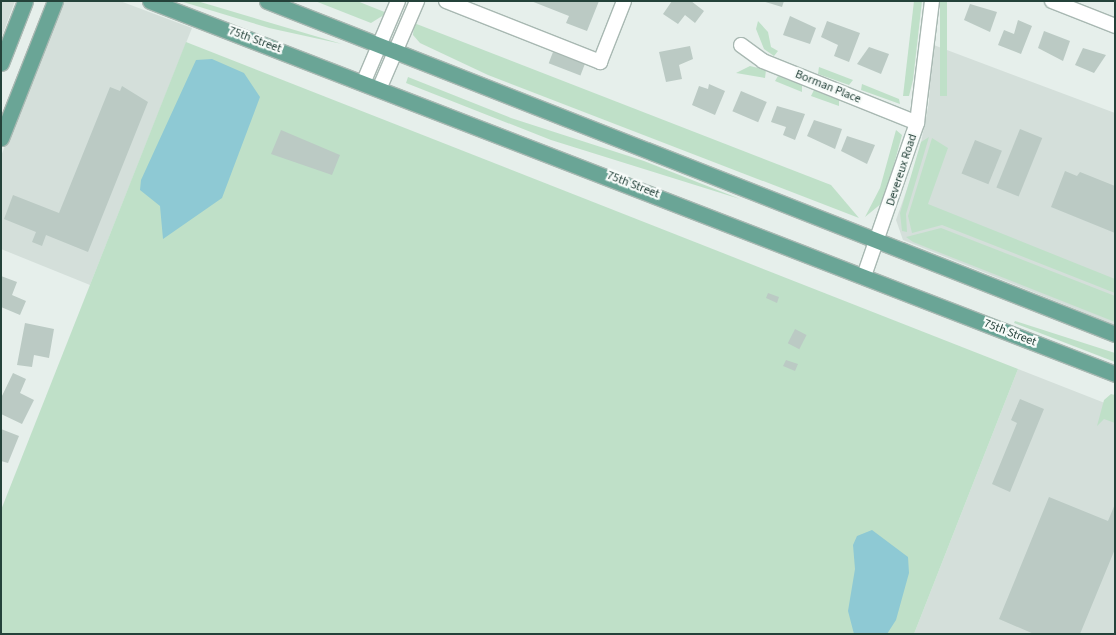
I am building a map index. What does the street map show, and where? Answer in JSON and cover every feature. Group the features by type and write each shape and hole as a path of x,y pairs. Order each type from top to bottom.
{"main road":[{"path":"1,63 25,1"},
{"path":"1,138 55,1"},
{"name":"75th Street","path":"150,1 380,87 1115,374"},
{"path":"267,1 1115,334"}],"street":[{"path":"364,81 398,1"},
{"path":"380,87 417,1"},
{"path":"446,1 600,62 624,1"},
{"name":"Devereux Road","path":"864,276 917,123 932,1"},
{"path":"1052,1 1115,26"},
{"name":"Borman Place","path":"742,45 763,61 917,123"}],"shaded area":[{"path":"1,1 15,1 1,39"},
{"path":"62,1 120,1 192,28 90,285 1,249 1,156"},
{"path":"931,44 1115,113 1115,325 903,240 896,220 918,158 929,102"},
{"path":"1018,369 1115,407 1115,634 914,634"}],"green space":[{"path":"180,1 197,1 342,44 269,28"},
{"path":"315,1 357,1 387,13 371,23"},
{"path":"914,1 922,1 913,80 909,96 903,96"},
{"path":"940,1 947,1 947,96 940,96"},
{"path":"758,21 768,32 771,47 778,51 774,56 764,49 756,29"},
{"path":"414,23 831,185 859,218 488,75 420,43 413,35"},
{"path":"186,42 1018,369 914,634 1,634 1,510"},
{"path":"750,66 766,70 765,78 736,73"},
{"path":"819,67 853,80 849,85 818,74"},
{"path":"778,76 802,85 802,92 775,81"},
{"path":"408,77 511,118 644,161 740,199 551,140 406,83"},
{"path":"862,84 899,99 900,104 861,90"},
{"path":"814,90 839,100 839,106 811,96"},
{"path":"896,130 902,135 887,190 882,203 865,217 880,188"},
{"path":"929,137 906,214 907,232 902,231 900,213 921,142"},
{"path":"932,138 948,148 928,204 1115,279 1115,293 942,225 912,233 908,216"},
{"path":"941,228 1115,296 1115,322 913,242 906,237"},
{"path":"1015,321 1115,353 1115,362 1014,323"},
{"path":"1111,394 1115,395 1115,423 1104,419 1097,426 1104,400"}],"water":[{"path":"212,59 244,73 260,97 222,198 163,239 160,206 140,190 141,180 196,60"},
{"path":"872,530 908,557 909,573 896,620 887,634 854,634 848,611 855,569 853,545 857,536"}],"building":[{"path":"531,1 599,1 587,31 566,23 569,16"},
{"path":"672,1 691,1 704,11 695,23 685,15 678,24 663,14"},
{"path":"762,1 784,1 782,7"},
{"path":"970,4 997,12 990,32 964,20"},
{"path":"790,16 816,28 810,44 783,35"},
{"path":"1018,20 1032,26 1021,54 998,45 1004,30 1014,34"},
{"path":"827,21 860,33 849,62 834,56 838,45 821,37"},
{"path":"1044,31 1070,41 1063,61 1038,48"},
{"path":"690,46 693,59 679,65 682,79 666,82 659,52"},
{"path":"869,47 889,54 881,74 857,64"},
{"path":"1083,48 1106,55 1094,73 1075,65"},
{"path":"553,52 585,64 580,75 549,63"},
{"path":"709,84 725,91 715,115 692,105 699,86 708,89"},
{"path":"122,86 148,102 88,252 46,235 42,246 32,242 36,232 4,219 13,195 59,213 110,87 120,91"},
{"path":"741,91 767,102 758,122 732,111"},
{"path":"777,106 805,114 795,140 783,135 786,127 771,122"},
{"path":"814,120 842,129 835,149 807,136"},
{"path":"1020,129 1042,138 1019,196 996,187"},
{"path":"281,130 340,155 332,175 271,154"},
{"path":"847,136 875,145 867,164 841,151"},
{"path":"975,140 1002,151 988,184 962,173"},
{"path":"1065,171 1077,176 1080,172 1115,186 1115,233 1051,207"},
{"path":"1,276 17,282 12,295 26,301 20,315 1,307"},
{"path":"768,293 779,297 777,303 766,298"},
{"path":"25,323 54,329 49,358 34,355 32,367 17,365"},
{"path":"795,329 807,335 799,349 788,343"},
{"path":"786,360 798,364 795,371 783,366"},
{"path":"13,373 26,379 20,393 34,400 22,424 1,414 1,398"},
{"path":"1020,399 1044,409 1010,492 992,484 1017,423 1011,420"},
{"path":"1,429 19,436 8,463 1,461"},
{"path":"1049,497 1108,521 1115,504 1115,549 1080,634 1034,634 999,619"}]}
